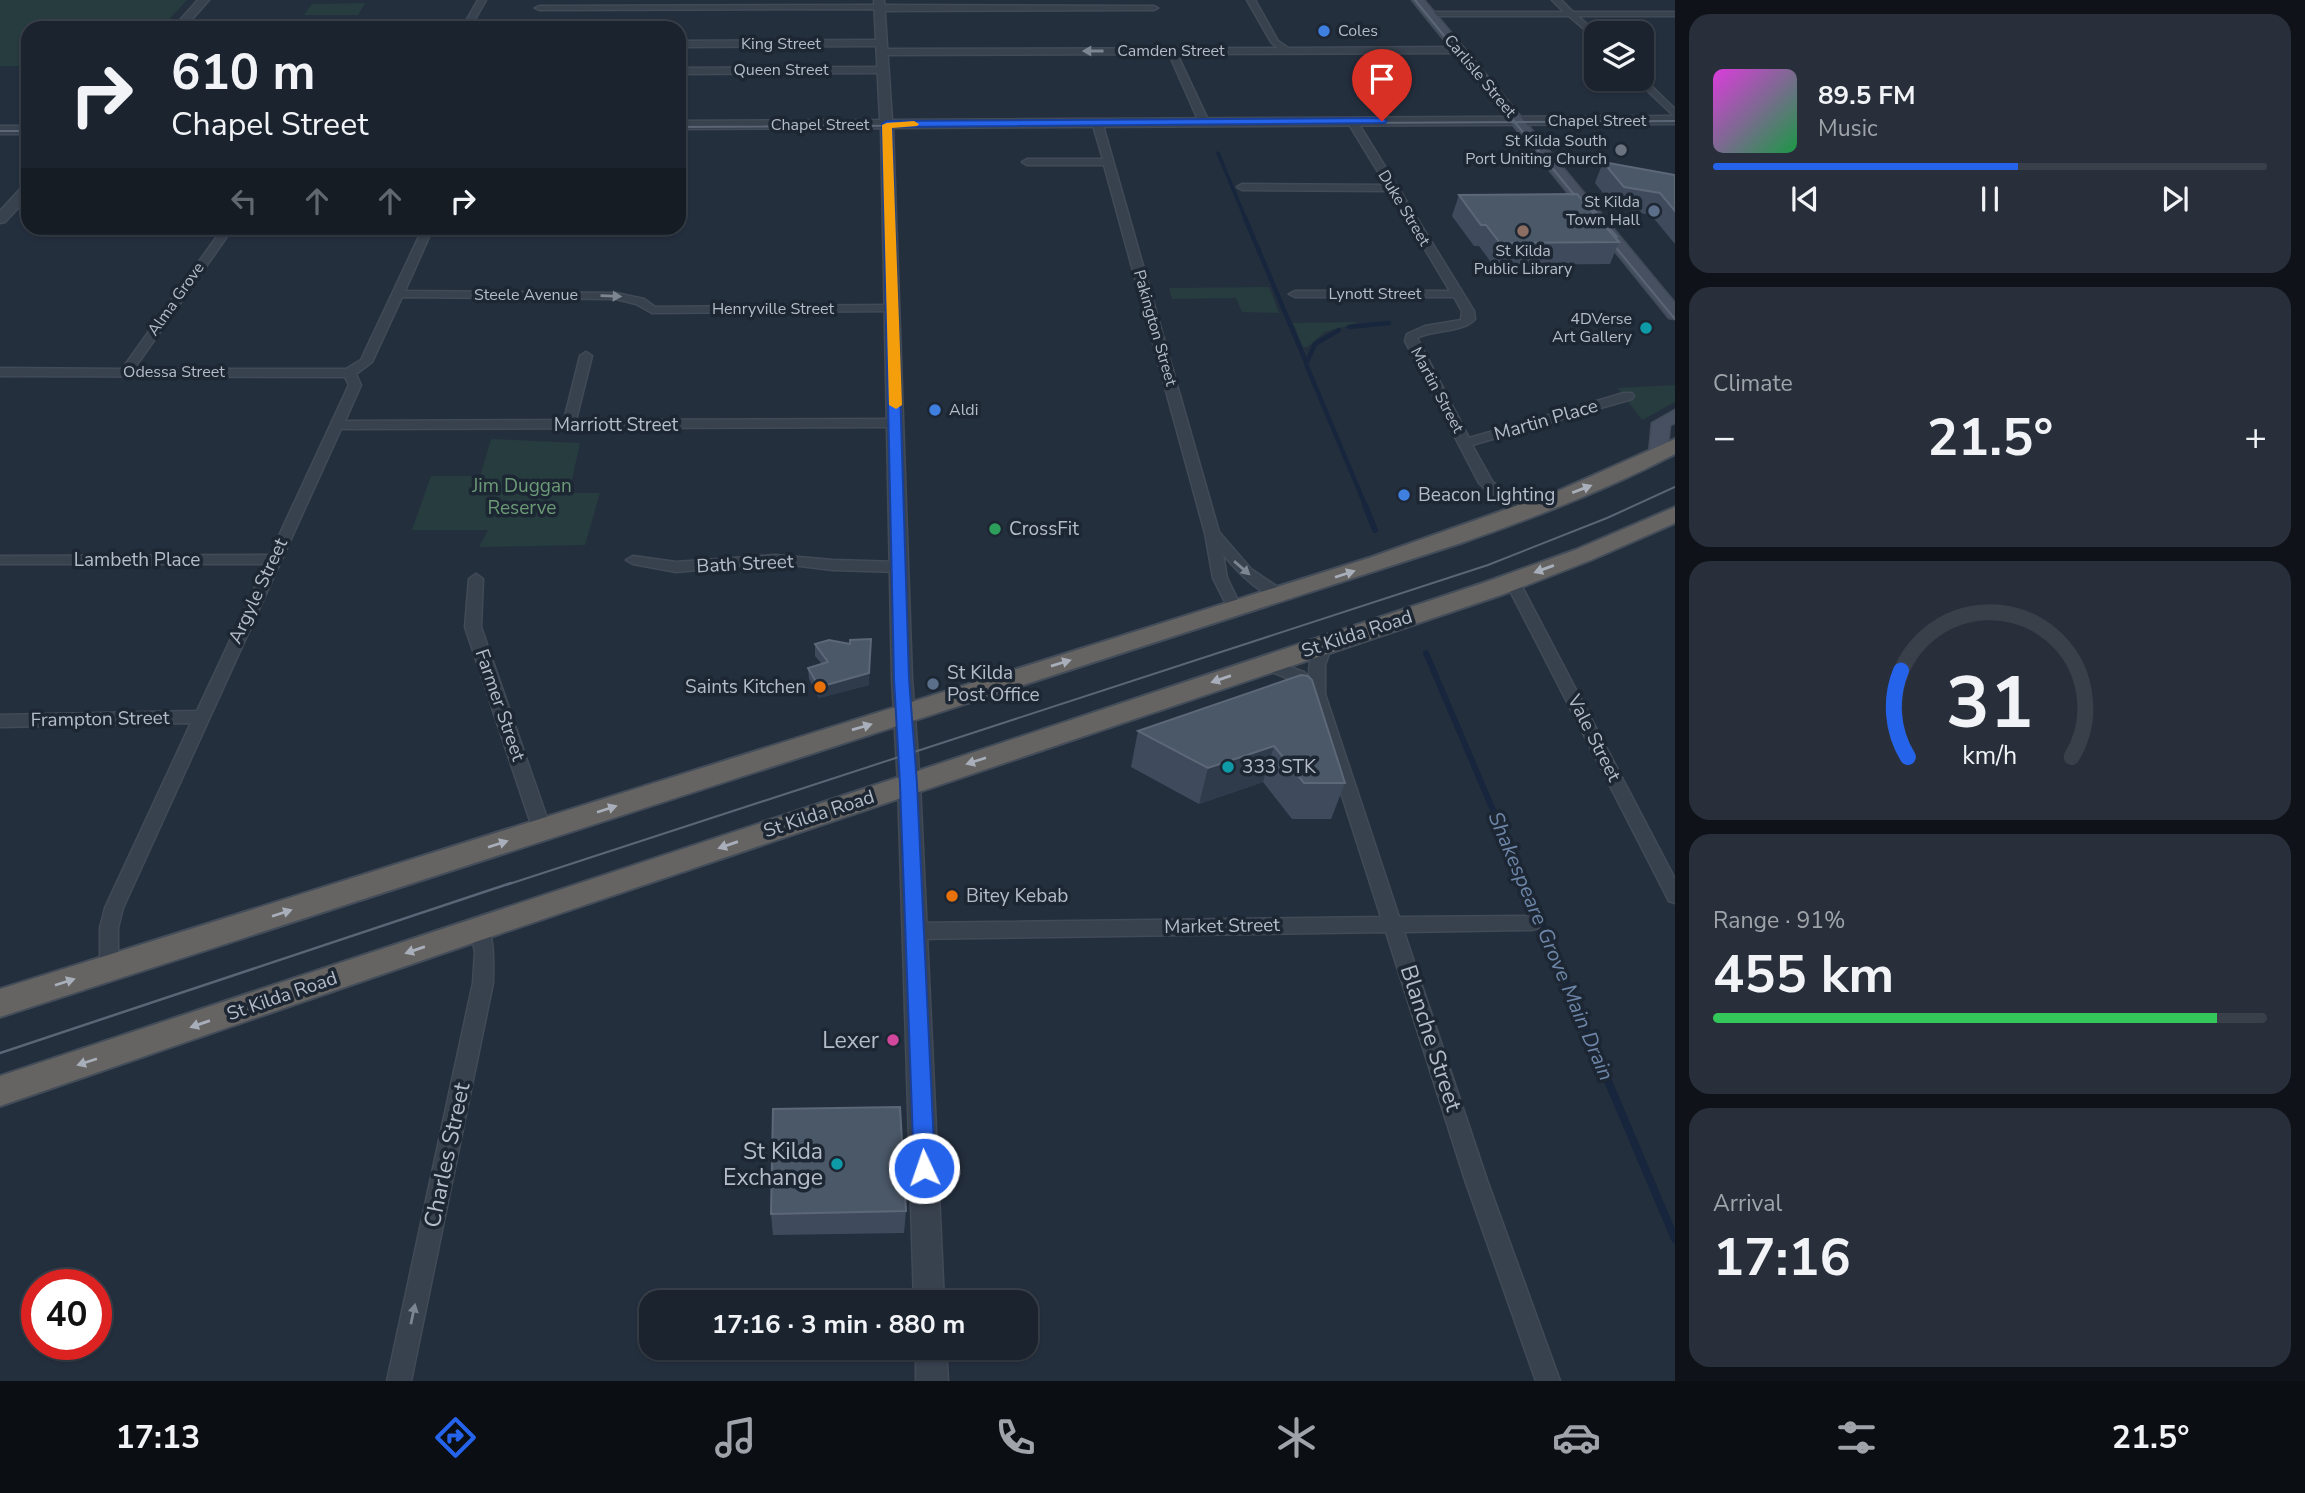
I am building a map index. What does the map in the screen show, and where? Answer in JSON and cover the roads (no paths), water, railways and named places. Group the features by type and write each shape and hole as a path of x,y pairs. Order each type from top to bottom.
{"highway":[{"path":"0,1003 1280,595 1519,514 1598,482 1666,449"},
{"name":"St Kilda Road","path":"0,1091 1512,581 1583,555 1675,514"}],"main road":[{"name":"Carlisle Street","path":"1418,0 1675,314"},
{"path":"1666,449 1661,423 1675,415"}],"street":[{"path":"184,21 204,0"},
{"path":"470,21 482,0"},
{"path":"1251,0 1277,45 1284,49"},
{"path":"1556,0 1584,26"},
{"path":"539,8 880,5 1154,8"},
{"path":"880,5 893,308 903,715 909,784 928,1290"},
{"path":"1666,6 1675,14"},
{"path":"1429,14 1675,14"},
{"name":"King Street","path":"686,44 882,48"},
{"name":"Camden Street","path":"882,48 1458,50"},
{"path":"1172,51 1204,122"},
{"name":"Queen Street","path":"686,71 884,70"},
{"path":"1651,91 1675,114"},
{"name":"Duke Street","path":"1352,121 1456,294"},
{"name":"Chapel Street","path":"686,125 1675,121"},
{"name":"Pakington Street","path":"1097,122 1212,533 1220,578 1235,609"},
{"path":"0,130 21,130"},
{"path":"1027,162 1108,162"},
{"path":"1242,187 1392,188"},
{"path":"0,219 21,197"},
{"name":"Alma Grove","path":"126,372 223,235"},
{"path":"349,373 366,362 425,235"},
{"name":"Lynott Street","path":"1294,294 1456,294"},
{"name":"Martin Street","path":"1456,294 1468,311 1469,319 1465,323 1425,329 1413,333 1410,337 1489,489 1519,514"},
{"name":"Steele Avenue","path":"396,295 616,296 640,300 652,310"},
{"name":"Henryville Street","path":"652,310 893,308"},
{"path":"569,425 586,356"},
{"name":"Odessa Street","path":"0,372 349,373"},
{"name":"Argyle Street","path":"109,968 109,928 114,908 355,385 349,373"},
{"name":"Martin Place","path":"1465,443 1628,396"},
{"name":"Marriott Street","path":"336,425 896,423"},
{"name":"Pakington Street","path":"1212,533 1246,572 1280,595"},
{"name":"Lambeth Place","path":"0,560 273,559"},
{"name":"Bath Street","path":"633,560 676,567 775,559 833,565 900,567"},
{"name":"Farmer Street","path":"476,579 473,627 542,830"},
{"name":"Vale Street","path":"1512,581 1675,897"},
{"name":"Blanche Street","path":"1324,645 1315,677 1317,694 1476,1180 1548,1381"},
{"path":"1266,664 1298,676 1317,694"},
{"name":"Frampton Street","path":"0,721 200,717"},
{"name":"Market Street","path":"913,931 1532,923"},
{"name":"Charles Street","path":"399,1381 485,967 479,928"},
{"path":"931,1360 932,1381"}],"waterway":[{"name":"Shakespeare Grove Main Drain","path":"1218,153 1246,220"},
{"name":"Shakespeare Grove Main Drain","path":"1245,218 1306,362"},
{"path":"1349,327 1389,323"},
{"name":"Shakespeare Grove Main Drain","path":"1339,330 1315,344 1306,364 1366,507"},
{"name":"Shakespeare Grove Main Drain","path":"1365,505 1375,530"},
{"name":"Shakespeare Grove Main Drain","path":"1426,653 1525,885"},
{"name":"Shakespeare Grove Main Drain","path":"1524,883 1675,1239"}],"tram line":[{"path":"1415,0 1515,122"},
{"path":"1515,122 1675,121"},
{"path":"686,127 1515,122"},
{"path":"1515,122 1585,208"},
{"path":"0,131 21,131"},
{"path":"1583,197 1617,237"},
{"path":"1604,233 1675,319"},
{"path":"506,885 1488,565 1607,518 1675,487"},
{"path":"0,1053 511,883"}],"place":[{"name":"Coles","path":"1324,31"},
{"name":"St Kilda South Port Uniting Church","path":"1621,150"},
{"name":"St Kilda Town Hall","path":"1654,211"},
{"name":"St Kilda Public Library","path":"1523,231"},
{"name":"4DVerse Art Gallery","path":"1646,328"},
{"name":"Aldi","path":"935,410"},
{"name":"Beacon Lighting","path":"1404,495"},
{"name":"CrossFit","path":"995,529"},
{"name":"St Kilda Post Office","path":"933,684"},
{"name":"Saints Kitchen","path":"820,687"},
{"name":"333 STK","path":"1228,767"},
{"name":"Bitey Kebab","path":"952,896"},
{"name":"Lexer","path":"893,1040"},
{"name":"St Kilda Exchange","path":"837,1164"}],"park label":[{"name":"Jim Duggan Reserve","path":"522,497"}]}
